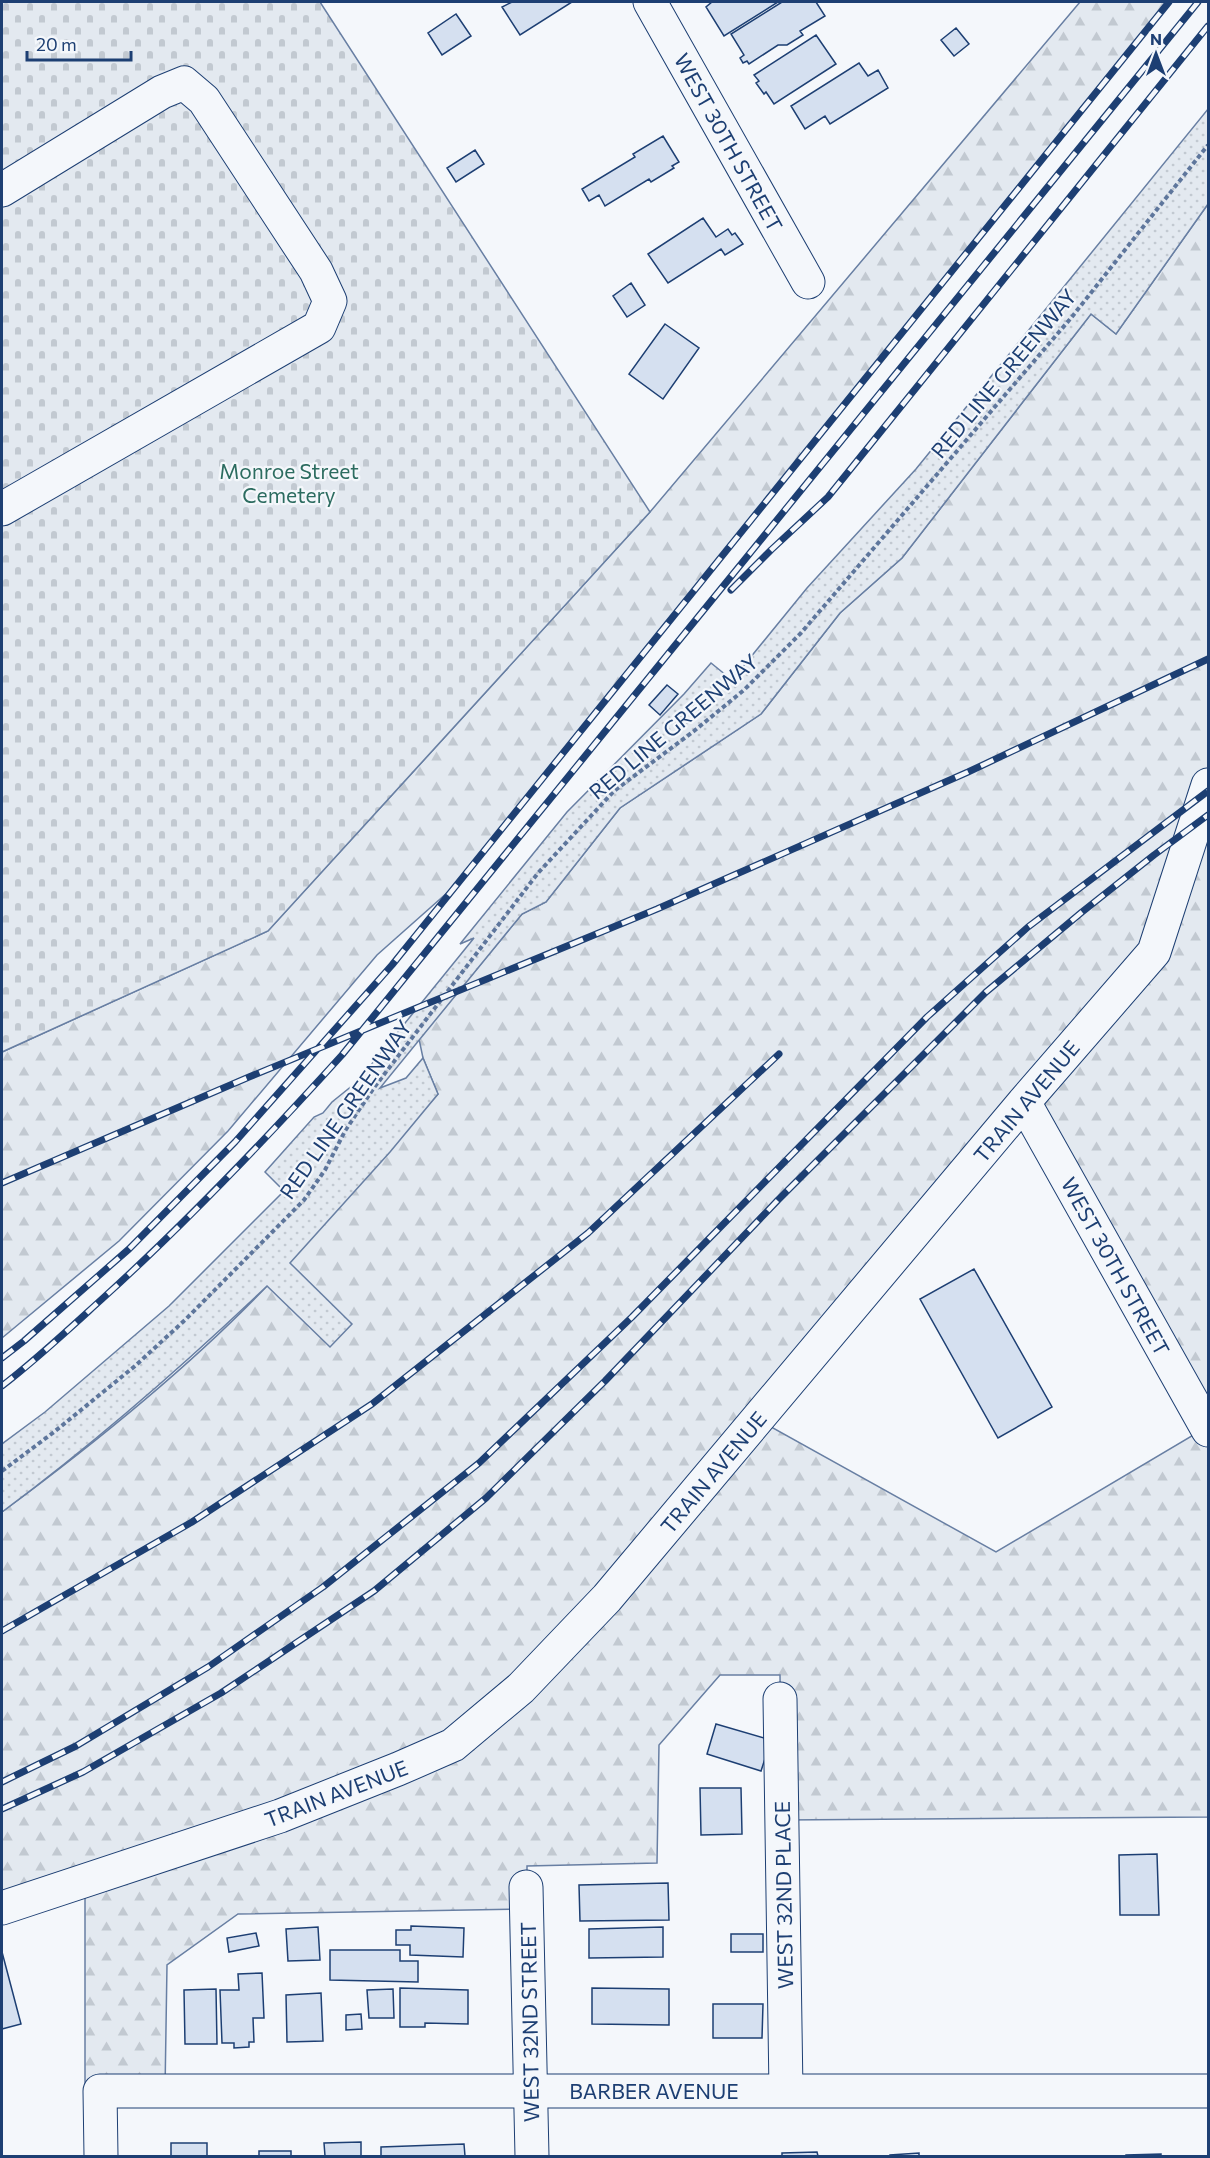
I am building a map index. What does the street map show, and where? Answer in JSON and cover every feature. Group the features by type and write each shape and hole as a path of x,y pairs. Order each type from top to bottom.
{"street":[{"name":"WEST 30TH STREET","path":"650,2 808,282"},
{"path":"2,190 162,92 184,83 204,100 316,271 330,301 319,327 2,509"},
{"name":"TRAIN AVENUE","path":"2,1908 280,1816 453,1745 521,1688 607,1598 1024,1102 1154,952 1209,785"},
{"name":"WEST 30TH STREET","path":"1024,1102 1209,1430"},
{"name":"WEST 32ND PLACE","path":"780,1699 786,2091"},
{"name":"WEST 32ND STREET","path":"526,1887 532,2157"},
{"name":"BARBER AVENUE","path":"101,2157 100,2091 1209,2091"}],"path":[{"name":"RED LINE GREENWAY","path":"2,1471 135,1366 193,1312 304,1200 325,1170 340,1138 373,1089 538,873 614,791 744,690 801,633 1071,318 1209,145"}],"green space":[{"name":"Monroe Street Cemetery","path":"2,2 320,2 650,512 268,931 2,1052"},
{"path":"1080,2 1169,2 457,884 377,955 228,1131 119,1241 2,1338 2,1052 268,931 650,512"},
{"path":"1208,109 1208,204 1116,334 1091,314 902,558 840,613 761,714 620,808 546,902 522,914 380,1088 406,1078 423,1058 438,1094 390,1152 290,1263 352,1324 330,1347 267,1286 138,1403 2,1512 2,1444 45,1412 169,1306 284,1191 265,1172 314,1117 323,1113 332,1102 358,1081 474,938 460,944 567,812 684,694 711,663 732,680 807,588 916,469"},
{"path":"1208,204 1208,1817 782,1820 780,1675 720,1675 659,1745 657,1863 527,1866 527,1909 238,1914 167,1965 165,2091 85,2091 85,1881 2,1908 2,1512 140,1404 206,1346 268,1285 438,1094 423,1058 419,1039 522,914 546,902 620,808 761,714 840,613 902,558 1091,314 1116,334","holes":["1024,1103 1207,1427 996,1552 757,1419"]}],"building":[{"path":"512,2 572,2 520,35 502,7"},
{"path":"712,2 778,2 724,36 706,7"},
{"path":"782,2 816,2 825,16 800,31 803,35 787,45 778,45 749,64 747,61 743,63 740,58 744,55 731,34"},
{"path":"456,14 471,36 442,55 428,33"},
{"path":"956,28 969,44 954,56 941,40"},
{"path":"816,35 836,64 774,104 756,83 759,81 754,75"},
{"path":"859,63 868,76 878,70 888,88 830,124 825,116 805,129 791,106"},
{"path":"663,136 679,162 672,166 674,168 651,182 649,179 605,206 599,195 589,201 582,189 635,157 633,154"},
{"path":"475,150 484,164 456,182 447,168"},
{"path":"703,218 716,237 728,229 732,235 735,233 743,244 725,255 721,249 668,283 648,254"},
{"path":"631,283 645,305 627,317 613,296"},
{"path":"665,324 699,348 663,399 629,374"},
{"path":"667,685 678,694 660,715 649,705"},
{"path":"974,1269 1052,1407 998,1438 920,1299"},
{"path":"716,1724 771,1740 761,1771 707,1754"},
{"path":"700,1788 741,1788 742,1834 701,1835"},
{"path":"1157,1854 1159,1915 1120,1915 1119,1855"},
{"path":"668,1883 669,1920 580,1921 579,1885"},
{"path":"411,1926 464,1928 463,1957 410,1955 410,1945 396,1945 396,1930 411,1930"},
{"path":"318,1927 320,1960 288,1961 286,1929"},
{"path":"663,1927 663,1957 589,1958 589,1929"},
{"path":"256,1933 259,1946 229,1952 227,1938"},
{"path":"731,1934 763,1934 763,1952 731,1952"},
{"path":"330,1950 400,1950 400,1961 418,1961 418,1982 330,1980"},
{"path":"2,1952 21,2024 2,2029"},
{"path":"262,1973 264,2018 253,2018 254,2042 249,2042 249,2047 234,2048 234,2043 222,2043 220,1990 239,1990 238,1974"},
{"path":"400,1988 468,1990 468,2024 425,2023 425,2027 400,2027"},
{"path":"592,1988 669,1989 669,2025 592,2024"},
{"path":"216,1989 217,2044 185,2044 184,1990"},
{"path":"393,1989 394,2018 369,2018 367,1990"},
{"path":"321,1993 323,2041 287,2042 286,1995"},
{"path":"713,2004 763,2004 762,2038 713,2038"},
{"path":"361,2014 362,2029 346,2030 346,2015"},
{"path":"361,2142 361,2156 325,2156 324,2143"},
{"path":"171,2143 207,2143 207,2156 171,2156"},
{"path":"464,2144 465,2156 381,2156 381,2147"},
{"path":"259,2151 291,2151 291,2156 259,2156"},
{"path":"817,2152 818,2156 782,2156 782,2153"},
{"path":"919,2153 919,2156 890,2156 890,2155"},
{"path":"1161,2154 1161,2156 1126,2156 1126,2155"}],"railway":[{"path":"2,1358 129,1249 235,1142 392,965 1169,2"},
{"path":"2,1386 65,1333 195,1211 342,1055 1198,2"},
{"path":"731,590 828,497 1208,26"},
{"path":"2,1183 249,1077 657,909 968,772 1208,659"},
{"path":"2,1782 76,1746 208,1667 323,1587 479,1463 632,1317 927,1017 1028,927 1208,791"},
{"path":"2,1809 83,1772 221,1693 374,1591 486,1498 605,1381 778,1200 986,992 1082,912 1208,815"},
{"path":"2,1631 192,1522 372,1404 588,1233 779,1054"}]}
